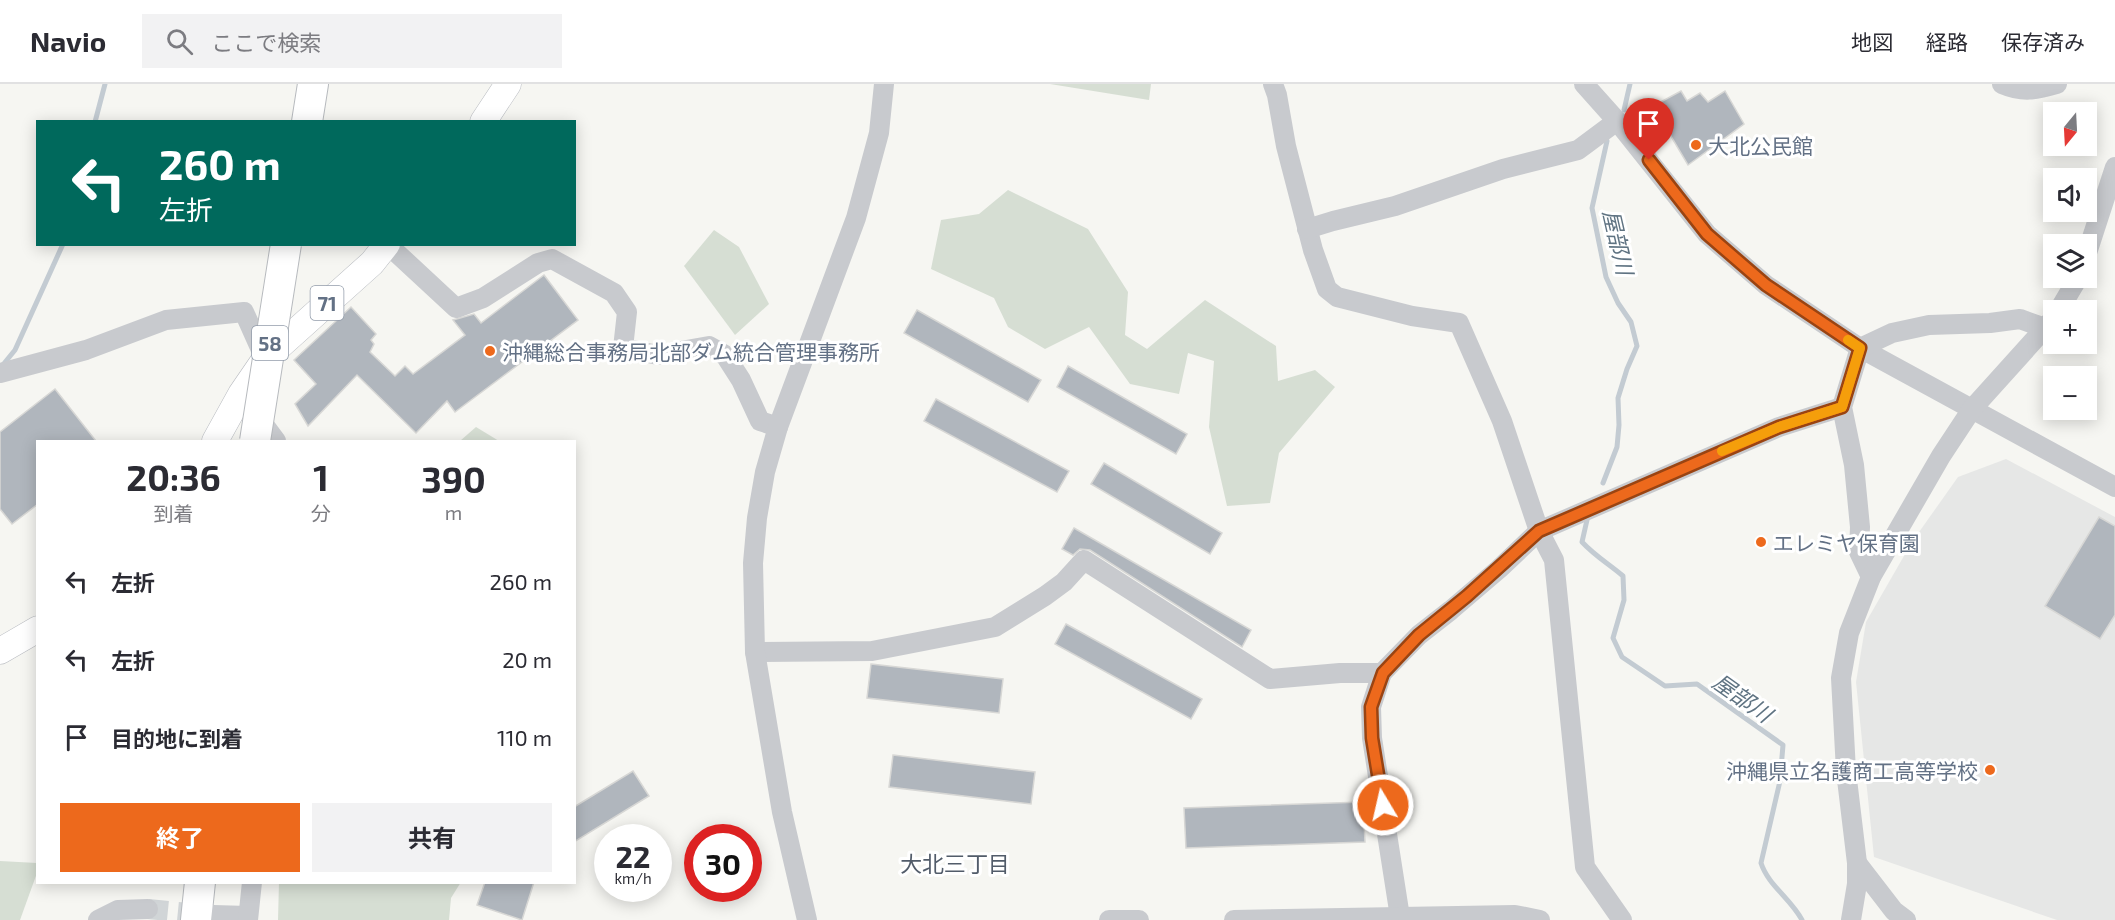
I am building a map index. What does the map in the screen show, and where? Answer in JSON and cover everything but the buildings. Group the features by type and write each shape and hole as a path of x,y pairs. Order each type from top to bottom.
{"highway":[{"path":"307,120 313,84"},
{"name":"58","path":"255,440 286,246"},
{"path":"200,884 205,917"}],"main road":[{"path":"484,120 508,84"},
{"name":"71","path":"216,440 241,394 265,359 372,263 385,246"},
{"path":"0,651 36,630"}],"street":[{"path":"807,920 782,812 755,652 753,563 757,518 765,472 778,427 856,218 879,133 884,84"},
{"path":"1273,84 1307,229 1327,289 1337,297 1412,316 1459,323 1502,422 1539,531 1554,560 1585,867 1622,920"},
{"path":"1584,84 1617,121 1707,234 1766,285 1860,348 2115,487"},
{"path":"2002,84 2032,91 2057,84"},
{"path":"1307,229 1395,206 1503,170 1578,150 1617,121"},
{"path":"2093,234 2115,167"},
{"path":"389,246 456,308 483,298 538,263 552,259 614,293 627,312 623,348 658,355 709,346 725,355 741,380 760,421 778,427"},
{"path":"0,373 86,350 166,320 244,312 265,359"},
{"path":"1871,577 1859,552 1860,527 1854,465 1842,407 1860,348 1892,333 1929,325 1990,323 2020,319 2043,322"},
{"path":"1851,920 1857,884 1857,863 1846,771 1841,678 1849,633 1871,577 1941,456 1972,409 2043,331"},
{"path":"241,394 275,440"},
{"path":"1400,917 1372,738 1371,707 1383,673 1419,635 1467,596 1539,531 1779,427 1842,407"},
{"path":"755,652 872,651 995,627 1064,582 1084,560 1270,680 1383,673"},
{"path":"1857,863 1894,911 1906,920"},
{"path":"205,917 248,918 252,884"},
{"path":"98,920 118,910 148,909"},
{"path":"1234,920 1515,915 1540,920"},
{"path":"1109,920 1139,920"}],"shaded area":[{"path":"1050,84 1151,84 1149,100"},
{"path":"1008,190 1088,229 1128,292 1125,335 1147,349 1205,300 1276,346 1278,381 1315,370 1335,387 1279,453 1270,503 1227,506 1209,427 1214,361 1188,353 1179,394 1130,384 1089,327 1045,349 1008,327 994,298 931,269 941,220 979,214"},
{"path":"714,230 739,247 769,304 735,335 684,266"},
{"path":"476,427 497,440 461,440"},
{"name":"沖縄県立名護商工高等学校","path":"2006,459 2115,517 2115,920 2057,920 1874,857 1856,682 1866,622 1912,542 1958,477"},
{"path":"0,861 36,863 36,876 20,920 0,920"},
{"path":"279,884 460,884 451,898 449,920 278,920"}],"waterway":[{"path":"96,120 105,84"},
{"name":"屋部川","path":"1624,110 1630,84"},
{"name":"屋部川","path":"1603,483 1617,447 1618,398 1637,346 1631,322 1618,303 1606,277 1592,208 1607,141"},
{"path":"2,366 15,350 62,246"},
{"name":"屋部川","path":"1587,520 1582,542 1623,576 1624,600 1613,638 1622,657 1665,686 1697,684 1783,745 1780,781 1761,863 1769,878 1802,920"}],"tunnel":[{"path":"148,909 208,915"}],"slow traffic":[{"path":"1722,451 1779,427 1842,407 1860,348 1848,340"}],"place":[{"name":"大北公民館","path":"1696,145"},
{"name":"沖縄総合事務局北部ダム統合管理事務所","path":"490,351"},
{"name":"エレミヤ保育園","path":"1761,542"},
{"name":"沖縄県立名護商工高等学校","path":"1990,770"}],"district":[{"name":"大北三丁目","path":"955,863"}],"route":[{"path":"1383,805 1372,738 1371,707 1383,673 1419,635 1500,569 1539,531 1779,427 1842,407 1860,348 1766,285 1707,234 1649,160"}]}
